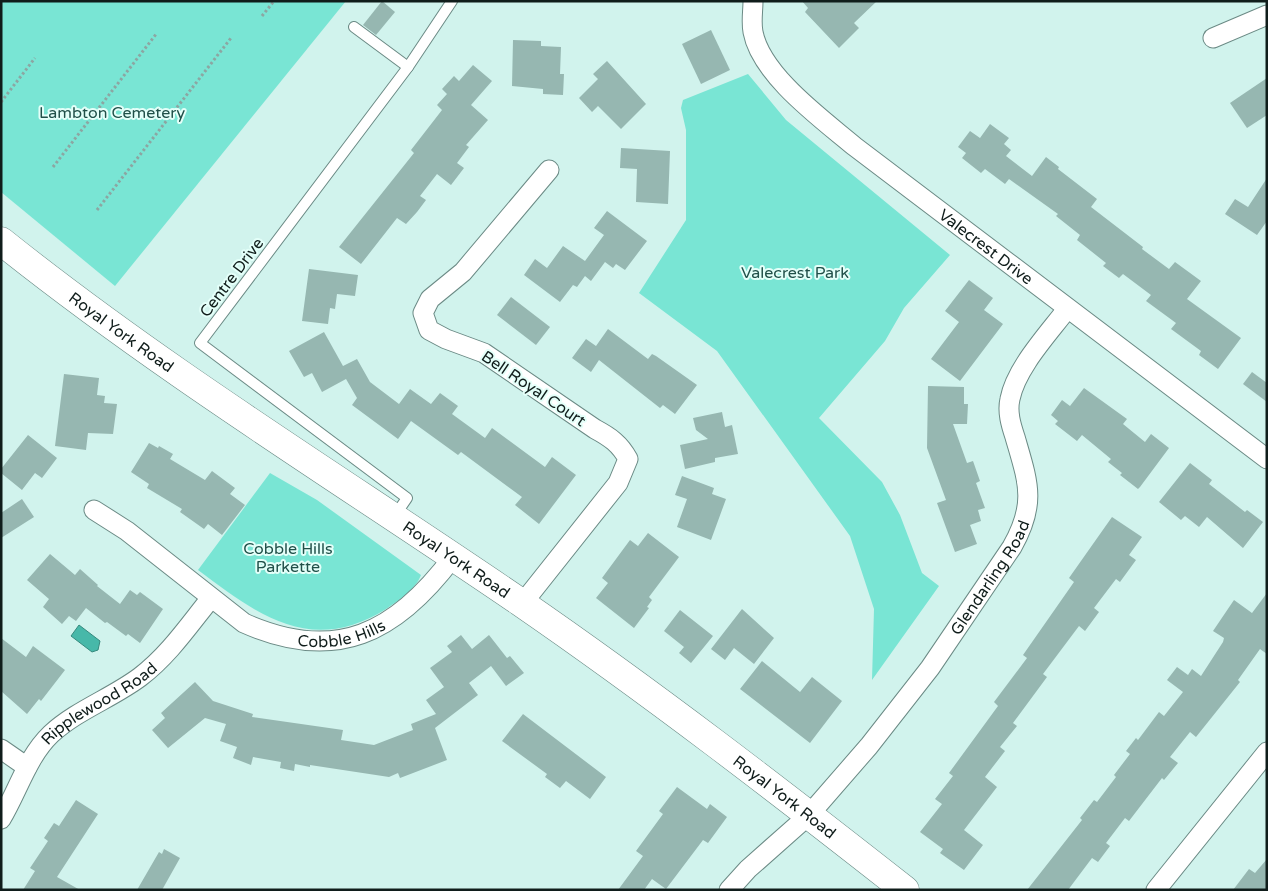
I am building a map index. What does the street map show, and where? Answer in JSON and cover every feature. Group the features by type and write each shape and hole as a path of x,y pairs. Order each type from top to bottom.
{"main road":[{"name":"Royal York Road","path":"1,241 60,288 125,335 522,604 724,750 905,890"}],"street":[{"name":"Valecrest Drive","path":"753,1 753,34 769,65 791,92 854,146 1267,459"},
{"path":"1213,38 1267,15"},
{"name":"Bell Royal Court","path":"522,604 618,483 628,459 622,448 609,437 484,352 446,339 429,330 423,313 430,299 463,272 549,170"},
{"name":"Glendarling Road","path":"729,890 748,869 809,815 869,746 930,668 977,600 1021,531 1029,502 1028,484 1009,414 1010,400 1015,383 1024,368 1067,309"},
{"name":"Cobble Hills","path":"94,510 127,531 244,623 264,632 299,640 336,641 359,636 384,625 433,584 453,557"},
{"name":"Ripplewood Road","path":"1,819 14,798 27,767 50,735 77,714 141,676 168,652 211,598"},
{"path":"1,749 27,767"},
{"path":"1156,890 1267,752"}],"lane":[{"name":"Centre Drive","path":"394,517 407,498 200,343 408,68 452,1"},
{"path":"354,27 408,68"}],"path":[{"path":"262,16 274,1"},
{"path":"53,167 158,33"},
{"path":"97,210 231,38"},
{"path":"1,102 35,58"}],"green space":[{"name":"Lambton Cemetery","path":"1,1 346,1 115,286 1,192"},
{"name":"Valecrest Park","path":"748,74 786,120 950,255 904,308 885,341 819,418 882,482 900,515 922,573 939,586 872,680 874,609 850,536 717,351 639,293 686,220 686,130 681,108 683,100"},
{"name":"Cobble Hills Parkette","path":"270,473 317,500 421,575 419,580 406,594 386,609 359,623 333,629 309,629 286,624 264,615 220,587 198,570"}],"shaded area":[{"path":"79,625 100,641 98,650 92,652 71,636"}],"building":[{"path":"382,1 395,12 376,35 363,25"},
{"path":"802,1 877,1 854,23 859,28 839,48 805,12 808,8"},
{"path":"711,30 730,70 701,84 682,44"},
{"path":"513,40 541,41 541,46 561,47 560,74 564,74 563,95 543,94 543,89 512,86"},
{"path":"607,61 646,104 621,129 598,106 592,112 579,98 598,79 593,74"},
{"path":"473,65 492,81 471,105 488,120 466,145 469,147 457,163 464,168 451,185 437,174 420,196 426,200 417,212 406,224 397,218 361,264 339,247 414,153 411,150 442,110 437,105 447,94 442,89 454,76 459,81"},
{"path":"1267,78 1267,115 1247,128 1230,103"},
{"path":"990,124 1009,138 1004,144 1011,150 1006,156 1032,176 1046,157 1059,167 1058,169 1097,199 1091,207 1143,247 1142,249 1169,269 1175,262 1201,281 1187,299 1241,338 1218,369 1199,355 1201,351 1171,329 1176,323 1146,301 1151,295 1123,274 1119,278 1103,266 1106,263 1077,240 1080,235 1056,216 1058,214 1009,179 1005,184 985,169 981,173 962,158 966,153 958,147 970,131 980,138"},
{"path":"621,148 670,151 668,204 636,202 637,169 620,168"},
{"path":"1267,178 1267,221 1257,235 1225,214 1235,199 1248,207"},
{"path":"607,211 647,241 625,270 616,264 613,268 605,262 591,281 585,276 577,287 573,285 560,302 524,275 535,259 547,268 563,246 585,261 604,235 594,228"},
{"path":"309,269 358,275 355,296 337,294 335,309 330,308 328,324 302,321"},
{"path":"969,280 993,298 984,310 1003,324 960,381 931,359 959,322 945,311"},
{"path":"511,297 550,327 536,345 497,315"},
{"path":"608,329 648,359 652,354 656,356 697,385 675,414 663,405 660,408 599,360 591,372 572,358 586,339 596,346"},
{"path":"324,332 343,366 357,359 370,382 399,404 410,389 431,404 440,393 458,406 452,414 485,438 492,428 545,467 552,457 576,475 539,524 515,505 522,497 461,452 458,455 411,421 398,439 352,405 357,398 346,379 322,392 312,373 304,377 289,351"},
{"path":"1252,372 1267,383 1267,402 1243,384"},
{"path":"64,374 99,378 97,395 105,396 104,403 117,404 113,434 88,433 86,450 55,446"},
{"path":"928,386 964,387 964,404 968,404 967,424 953,424 967,463 973,461 980,481 976,483 985,508 978,510 981,521 970,525 977,544 955,552 937,503 946,500 927,448"},
{"path":"1084,388 1127,419 1123,424 1145,442 1151,434 1169,448 1138,489 1120,475 1122,473 1108,462 1111,459 1082,435 1077,441 1055,424 1058,421 1051,415 1062,400 1070,406"},
{"path":"722,412 725,427 732,425 738,454 715,458 715,462 685,469 680,445 708,439 696,430 693,418"},
{"path":"28,435 57,458 42,478 35,473 22,490 1,473 1,469"},
{"path":"149,443 173,454 170,459 205,480 212,471 235,488 230,494 245,505 222,535 208,524 204,529 180,512 182,509 147,488 149,484 131,472"},
{"path":"1190,463 1212,480 1209,484 1245,512 1247,510 1263,522 1243,548 1207,517 1199,527 1185,516 1181,520 1159,502"},
{"path":"682,476 714,488 712,494 726,499 711,540 677,527 687,499 675,495"},
{"path":"22,499 34,517 1,538 1,513"},
{"path":"1112,517 1142,537 1129,555 1136,560 1120,582 1116,579 1094,608 1099,612 1085,631 1079,626 1043,674 1047,677 1013,723 1017,726 1000,747 1005,751 985,777 997,787 964,830 983,845 964,870 940,853 943,849 920,832 942,804 935,799 953,776 949,773 998,706 994,702 1027,658 1023,655 1074,582 1069,578"},
{"path":"648,533 679,557 649,597 652,600 647,607 649,608 634,628 596,598 608,583 602,578 630,540 638,546"},
{"path":"50,554 75,575 80,569 97,586 120,604 130,590 137,595 140,592 163,609 140,643 128,634 126,636 107,622 105,623 86,608 76,621 69,616 62,624 43,607 49,599 27,580"},
{"path":"1267,593 1267,654 1260,649 1238,680 1240,682 1196,737 1190,732 1170,757 1178,763 1164,780 1162,778 1129,821 1125,818 1106,843 1110,846 1098,862 1092,858 1068,890 1027,890 1082,820 1080,818 1094,800 1097,802 1116,777 1114,775 1130,754 1126,751 1136,738 1138,740 1159,712 1164,716 1183,692 1167,680 1177,667 1188,675 1192,669 1201,676 1223,642 1224,638 1213,631 1234,600 1252,613"},
{"path":"742,609 774,638 754,664 734,648 725,660 711,649"},
{"path":"680,610 713,636 691,663 679,653 684,647 664,631"},
{"path":"461,635 472,649 489,635 507,658 510,656 524,673 506,686 491,666 469,683 478,695 435,728 447,760 400,778 398,773 389,777 295,764 294,771 280,768 281,762 253,757 251,765 233,758 237,747 220,741 226,724 205,718 168,748 152,730 165,718 161,713 195,682 213,701 253,714 252,717 343,730 341,740 374,745 413,730 411,724 436,714 426,700 444,687 430,668 452,652 447,646"},
{"path":"1,638 26,657 33,646 65,670 41,701 39,699 27,714 1,691"},
{"path":"762,661 800,692 812,677 842,701 810,743 740,689"},
{"path":"523,714 606,777 590,799 566,781 560,788 545,777 547,774 502,741"},
{"path":"677,787 707,809 710,804 727,817 708,843 703,840 666,889 652,879 644,890 618,890 643,856 636,851 663,814 659,811"},
{"path":"76,800 98,814 57,877 80,890 23,890 35,871 30,868 48,841 44,838 54,823 59,826"},
{"path":"164,849 180,858 162,890 137,890 159,852 162,854"},
{"path":"1267,859 1267,890 1233,890 1249,869 1255,873"}]}
